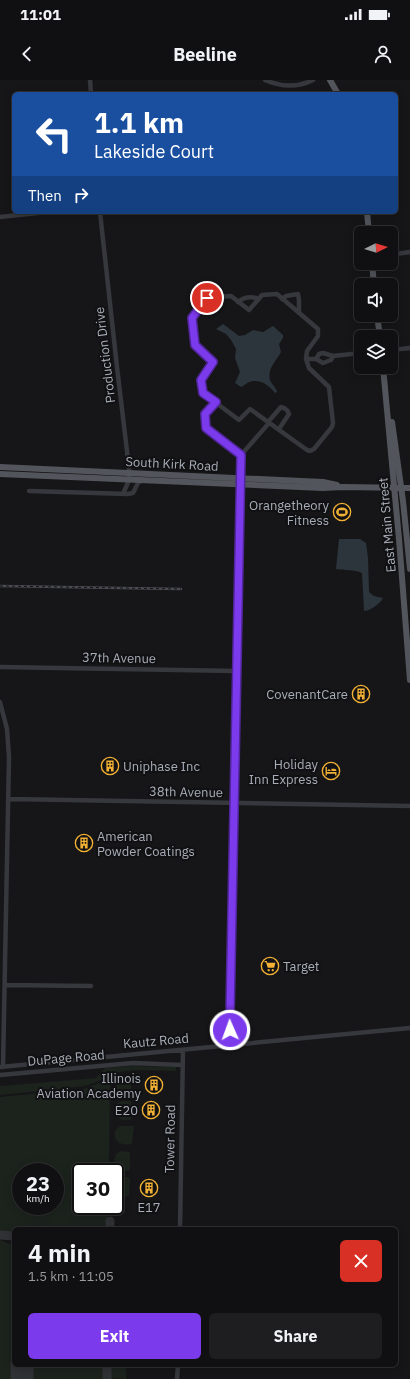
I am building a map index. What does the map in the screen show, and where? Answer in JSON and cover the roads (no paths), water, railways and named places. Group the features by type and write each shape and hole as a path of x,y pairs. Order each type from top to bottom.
{"main road":[{"path":"330,80 337,92"},
{"path":"367,214 368,226"},
{"name":"East Main Street","path":"384,374 402,488 410,569"},
{"name":"East Main Street","path":"384,374 408,607 410,680"},
{"name":"South Kirk Road","path":"0,467 130,473 241,481"},
{"name":"South Kirk Road","path":"0,474 142,481 323,482 343,486 410,488"}],"street":[{"path":"90,80 91,92"},
{"path":"265,80 283,86 294,86 313,80"},
{"path":"0,217 28,214"},
{"name":"Production Drive","path":"100,214 130,473 130,480 123,494"},
{"path":"398,253 410,252"},
{"path":"277,294 318,330 318,336 307,351 306,359 308,368 329,387 333,423 332,427 314,449 310,451 250,409 239,420 203,393 201,380 213,362 195,345 192,318 207,298 230,296 249,310 258,299 262,296 277,294"},
{"path":"282,299 286,296 298,294 299,313"},
{"path":"238,302 245,298 254,297 258,299"},
{"path":"398,349 410,348"},
{"path":"316,359 323,353 333,356 354,354"},
{"path":"306,359 316,359 323,363 331,360 333,356"},
{"path":"216,402 205,414 206,428 241,455"},
{"path":"231,1046 230,1015 241,455 281,407 288,411 289,414 278,430"},
{"path":"28,492 123,494 133,493 138,483 142,481"},
{"name":"37th Avenue","path":"0,667 237,671"},
{"path":"0,702 6,721 9,739 9,799 2,1067"},
{"name":"38th Avenue","path":"9,799 410,806"},
{"path":"3,983 91,986"},
{"name":"Kautz Road","path":"2,1067 410,1028"},
{"name":"Tower Road","path":"180,1227 183,1050"},
{"name":"DuPage Road","path":"0,1075 133,1063 182,1065"},
{"path":"178,1367 178,1379"}],"railway":[{"path":"0,586 181,589"}],"place":[{"name":"Orangetheory Fitness","path":"342,512"},
{"name":"CovenantCare","path":"361,694"},
{"name":"Uniphase Inc","path":"110,766"},
{"name":"Holiday Inn Express","path":"331,771"},
{"name":"American Powder Coatings","path":"84,843"},
{"name":"Target","path":"270,966"},
{"name":"Illinois Aviation Academy","path":"154,1085"},
{"name":"E20","path":"151,1110"},
{"name":"E17","path":"149,1188"}]}
